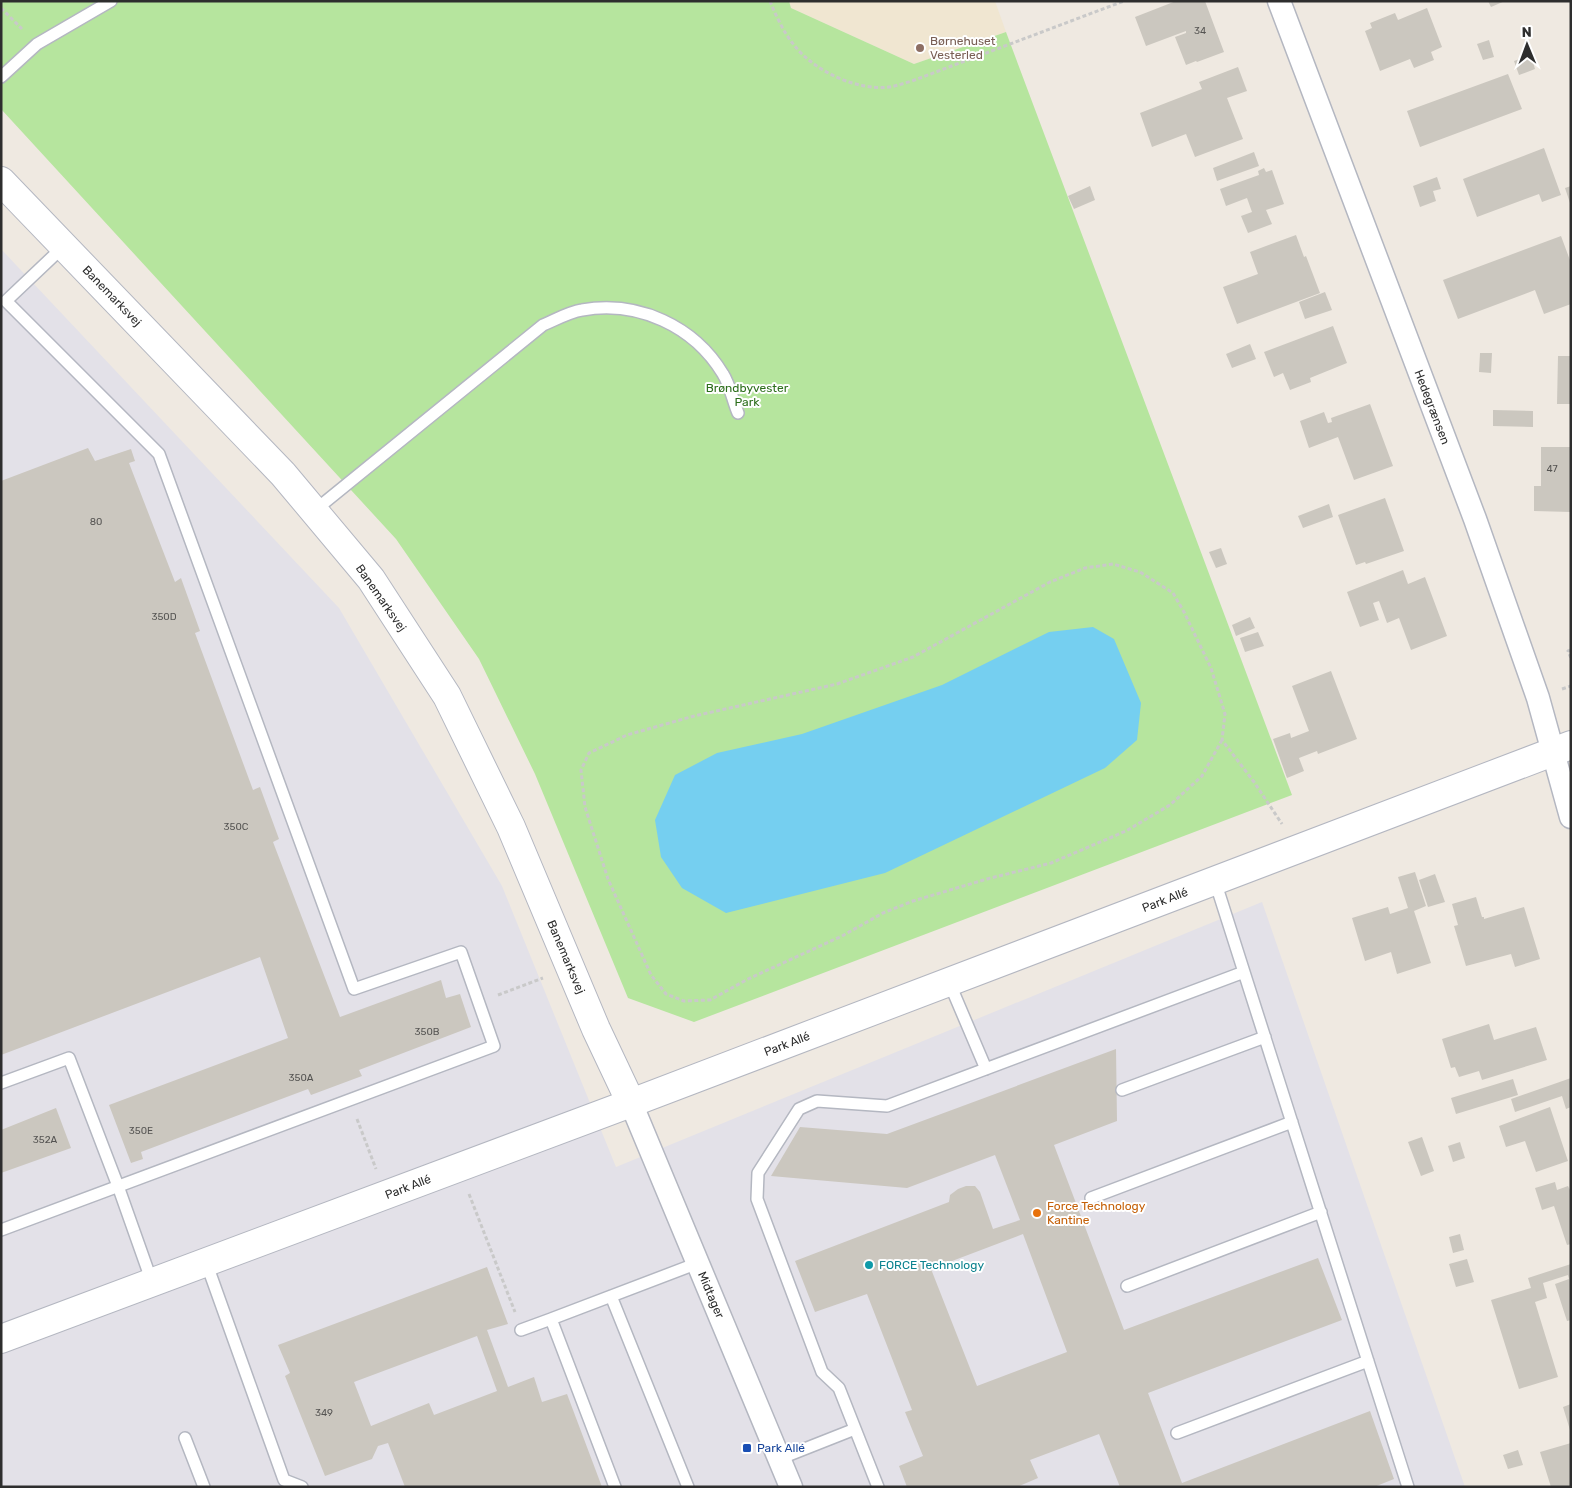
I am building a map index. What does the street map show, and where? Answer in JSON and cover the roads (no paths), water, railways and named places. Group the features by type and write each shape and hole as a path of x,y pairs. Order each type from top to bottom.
{"street":[{"name":"Hedegrænsen","path":"1279,1 1474,519 1538,698 1562,748 1571,817"},
{"name":"Banemarksvej","path":"1,181 283,474 371,579 447,696 511,827 596,1029 631,1103"},
{"name":"Park Allé","path":"1,1339 631,1103 1562,748"},
{"name":"Midtager","path":"631,1103 791,1487"}],"lane":[{"path":"1,77 37,44 111,1"},
{"path":"1,1230 494,1046 460,952 354,989 159,454 4,303 64,246"},
{"path":"314,511 543,325 582,310 623,308 663,319 677,328 698,342 724,375 738,413"},
{"path":"1215,881 1408,1487"},
{"path":"878,1487 840,1388 822,1372 757,1199 758,1174 799,1109 817,1101 887,1106 1244,972"},
{"path":"949,982 986,1069"},
{"path":"1122,1090 1265,1037"},
{"path":"1,1083 69,1058 152,1282"},
{"path":"1092,1198 1292,1122"},
{"path":"1127,1286 1321,1212"},
{"path":"206,1262 284,1480 302,1487"},
{"path":"521,1330 698,1263"},
{"path":"611,1296 688,1487"},
{"path":"551,1319 615,1487"},
{"path":"1177,1433 1368,1361"},
{"path":"779,1459 856,1429"},
{"path":"185,1438 204,1487"}],"water":[{"path":"1093,627 1114,639 1141,703 1137,740 1105,768 885,873 726,913 682,888 661,857 655,820 675,775 717,753 802,734 942,685 1049,632"}],"place":[{"name":"Børnehuset Vesterled","path":"920,48"},
{"name":"Force Technology Kantine","path":"1037,1213"},
{"name":"FORCE Technology","path":"869,1265"},
{"name":"Park Allé","path":"747,1448"}],"park label":[{"name":"Brøndbyvester Park","path":"747,395"}]}
